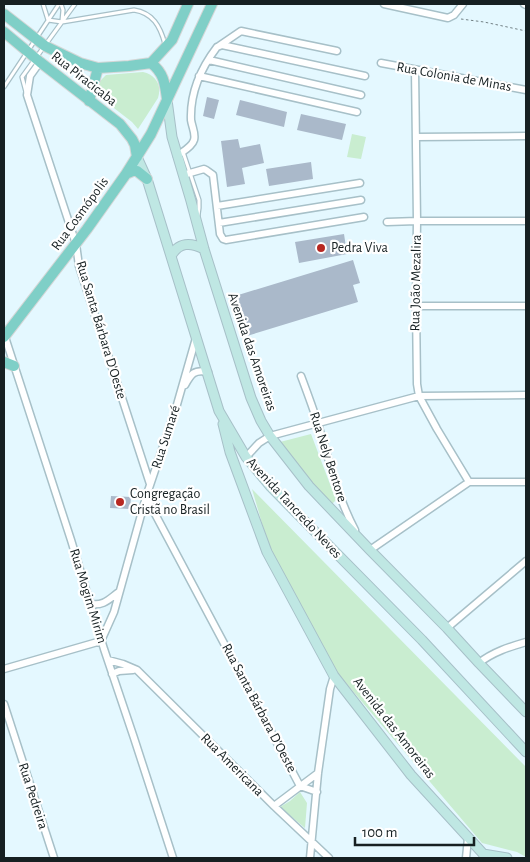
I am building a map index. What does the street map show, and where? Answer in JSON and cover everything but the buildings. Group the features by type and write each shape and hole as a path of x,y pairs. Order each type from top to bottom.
{"main road":[{"path":"4,14 40,43 80,63 98,68 151,63 172,40 188,4"},
{"path":"167,100 212,4"},
{"name":"Rua Piracicaba","path":"5,35 125,129 132,140 137,157"},
{"path":"151,63 162,75 166,87 167,100"},
{"path":"89,101 98,68"},
{"name":"Avenida das Amoreiras","path":"167,100 172,137 187,174 204,249 251,398 261,421 270,436 309,486 526,712"},
{"name":"Rua Cosmópolis","path":"4,335 76,244 126,174 151,134 167,100"},
{"name":"Avenida Tancredo Neves","path":"137,157 147,179 219,411 246,457 271,488 422,640 526,752"},
{"path":"126,174 138,171 147,179"},
{"path":"171,256 174,251 188,243 204,249"},
{"path":"4,362 14,366"},
{"name":"Avenida das Amoreiras","path":"219,411 230,452 267,552 334,676 411,775 485,856"},
{"name":"Avenida das Amoreiras","path":"246,457 243,470 246,495"},
{"path":"485,856 507,858"}],"street":[{"path":"384,4 448,18 454,15 463,4"},
{"path":"180,154 194,140 191,120 194,88 199,76 215,48 241,31 337,52"},
{"path":"219,46 365,76"},
{"name":"Rua Santa Bárbara D'Oeste","path":"38,60 30,76 27,95 76,244 79,266 150,484"},
{"path":"209,60 361,95"},
{"name":"Rua Colonia de Minas","path":"381,63 526,90"},
{"name":"Rua João Mezalira","path":"415,70 417,384 419,396 437,430 469,482"},
{"path":"199,76 356,112"},
{"path":"416,137 526,136"},
{"path":"187,174 206,170 213,175 220,236 226,240 364,217"},
{"path":"217,206 360,183"},
{"path":"219,223 361,200"},
{"path":"387,222 526,221"},
{"path":"416,306 526,306"},
{"name":"Rua Mogim Mirim","path":"4,335 91,604 101,641 173,858"},
{"name":"Rua Sumaré","path":"101,641 114,612 146,497 176,408 196,338"},
{"name":"Rua Sumaré","path":"178,397 191,375 197,371 208,372"},
{"name":"Rua Nely Bentore","path":"301,376 318,423 337,489 346,514 358,537"},
{"path":"246,457 259,443 270,436 419,396 526,395"},
{"path":"370,550 469,482 526,482"},
{"name":"Rua Santa Bárbara D'Oeste","path":"146,497 300,786"},
{"path":"447,628 525,564"},
{"path":"91,604 102,604 119,592"},
{"path":"4,669 101,641"},
{"path":"479,664 488,656 526,642"},
{"name":"Rua Americana","path":"108,660 137,670 329,858"},
{"path":"112,674 123,670 137,670"},
{"path":"310,858 318,772 330,689 334,676"},
{"name":"Rua Pedreira","path":"4,704 9,731 54,858"},
{"path":"274,806 318,772"},
{"path":"300,786 317,792"},
{"path":"466,858 468,838"}],"lane":[{"path":"43,4 48,20"},
{"path":"38,60 40,43 48,20 60,4 64,10 62,22"},
{"path":"4,87 27,52 40,43 62,22 75,4"},
{"path":"48,20 62,22 134,10 144,12 151,17 162,35 166,47"}],"path":[{"path":"448,18 484,22 526,31"}],"green space":[{"path":"143,72 155,78 159,93 158,98 138,129 132,122 101,98 97,89 99,82 106,75"},
{"path":"352,134 366,137 361,159 347,157"},
{"path":"311,434 336,500 331,505 308,480 280,442"},
{"path":"252,489 526,767 526,857 517,852 482,843 334,669 270,551"},
{"path":"300,792 307,803 305,828 280,807"}],"place":[{"name":"Pedra Viva","path":"321,248"},
{"name":"Congregação Cristã no Brasil","path":"120,502"}]}
